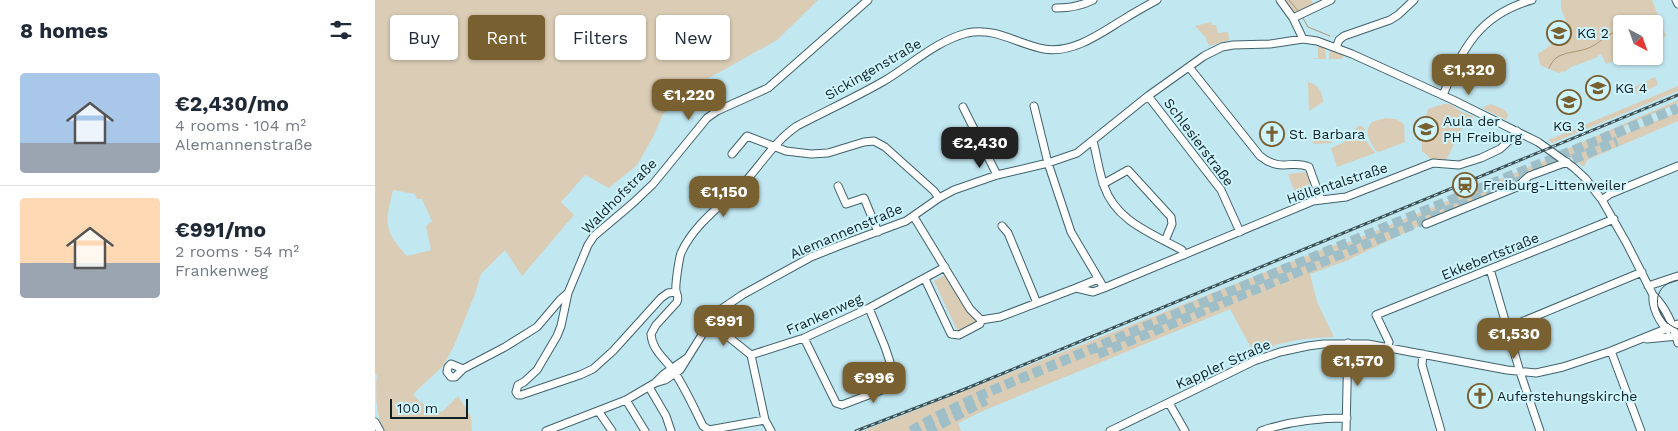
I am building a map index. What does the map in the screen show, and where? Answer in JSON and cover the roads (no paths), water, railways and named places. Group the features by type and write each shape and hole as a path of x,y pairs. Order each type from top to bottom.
{"street":[{"name":"Waldhofstraße","path":"568,293 588,245 594,236 653,184 707,118 717,111 768,88 868,0"},
{"path":"1057,8 1068,8 1093,0"},
{"name":"Sickingenstraße","path":"765,420 709,430 703,426 674,371 653,348 651,334 656,325 677,302 676,292 680,256 688,241 746,181 784,135 797,126 884,81 952,38 967,33 983,31 1002,34 1043,49 1059,50 1088,40 1157,0"},
{"path":"1280,0 1293,18 1303,39 1311,39 1336,48 1443,95 1517,131 1567,162 1585,178 1614,219 1653,295 1653,302 1661,322 1672,326 1677,338"},
{"path":"1293,18 1331,0"},
{"path":"1336,48 1339,40 1344,36 1390,20 1414,0"},
{"path":"1677,0 1678,4"},
{"path":"1443,95 1457,64 1473,37 1495,17 1527,1"},
{"name":"Alemannenstraße","path":"546,431 626,400 652,385 663,374 674,371 687,358 710,322 729,302 811,257 900,224 914,217 939,198 960,188 997,175 1048,163 1077,153 1148,96 1204,56 1222,47 1281,43 1303,39"},
{"path":"1189,67 1260,156 1276,166 1306,166 1309,168 1321,200"},
{"name":"Schlesierstraße","path":"1148,96 1221,190 1240,232"},
{"path":"1034,106 1048,163 1071,232 1104,288"},
{"path":"963,107 997,175"},
{"name":"Höllentalstraße","path":"1076,288 1093,292 1301,206 1321,200 1346,197 1433,163 1459,165 1481,158 1500,149 1517,131"},
{"path":"733,154 747,136 786,151 811,154 828,153 864,142 874,141 885,147 934,191 939,198"},
{"path":"1093,141 1103,184 1112,203 1132,223 1182,250 1184,255"},
{"path":"1426,224 1517,187 1529,176 1567,162"},
{"path":"1602,200 1610,194 1677,169"},
{"path":"1103,184 1128,170 1171,217 1172,224 1165,241"},
{"path":"838,186 846,204 864,198 878,232"},
{"path":"914,217 970,309 980,322 959,335 951,334 925,279"},
{"name":"Ekkebertstraße","path":"1388,347 1389,342 1376,315 1614,219"},
{"path":"1002,226 1008,234 1037,303"},
{"name":"Frankenweg","path":"751,355 804,338 869,308 945,267"},
{"path":"1490,269 1520,372 1540,431"},
{"path":"1507,328 1642,272"},
{"path":"1648,286 1678,276"},
{"name":"Höllentalstraße","path":"980,322 1000,317 1098,279"},
{"path":"568,293 557,336 537,370 516,388 518,395 575,377 593,369 613,351 661,298 668,293 676,292"},
{"path":"463,369 505,347 537,327 568,293"},
{"path":"804,338 836,403 842,405 895,385 896,380 885,347 869,308"},
{"path":"710,322 751,355 765,420 771,431"},
{"name":"Kappler Straße","path":"1110,431 1267,356 1308,346 1348,343 1368,344 1520,372 1536,373 1611,351 1672,326"},
{"name":"Kappler Straße","path":"1645,338 1677,338"},
{"path":"1346,431 1348,343"},
{"path":"1611,351 1641,431"},
{"path":"1423,354 1422,365 1441,431"},
{"path":"652,385 671,431"},
{"path":"626,400 645,431"},
{"path":"1169,403 1185,431"},
{"path":"599,412 612,431"},
{"path":"1261,431 1281,424 1302,420 1347,418"},
{"path":"375,422 380,431"}],"waterway":[{"path":"1289,0 1299,12"},
{"path":"1303,18 1308,27 1330,36"},
{"path":"1549,68 1553,60 1559,56 1591,47 1613,32"}],"tunnel":[{"path":"911,431 986,393 1678,108"},
{"path":"1559,165 1617,141"},
{"path":"1098,354 1529,177"},
{"path":"927,431 986,400"}],"tram line":[{"path":"1678,280 1668,283 1662,289 1657,303 1664,319 1678,329"}],"railway":[{"path":"856,431 965,389 1678,95"}],"place":[{"name":"KG 2","path":"1559,33"},
{"name":"KG 4","path":"1598,88"},
{"name":"KG 3","path":"1569,102"},
{"name":"Aula der PH Freiburg","path":"1426,129"},
{"name":"St. Barbara","path":"1272,134"},
{"name":"Freiburg-Littenweiler","path":"1465,185"},
{"name":"Auferstehungskirche","path":"1480,396"}]}
